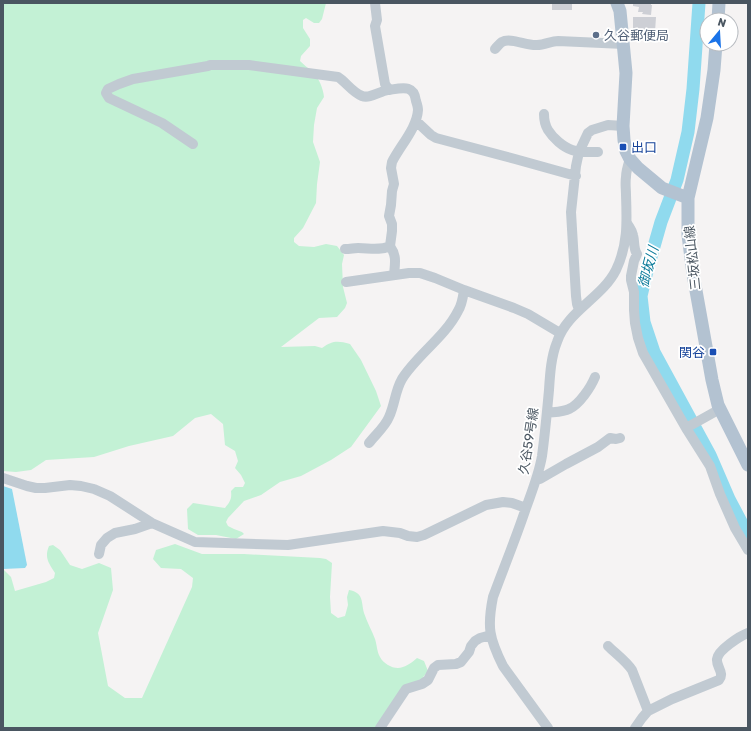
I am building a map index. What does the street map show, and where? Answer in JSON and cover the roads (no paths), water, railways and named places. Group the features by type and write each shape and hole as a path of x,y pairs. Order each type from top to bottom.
{"main road":[{"path":"617,3 620,11 626,73 623,126 626,151 630,159 638,168 662,188 686,197"},
{"name":"三坂松山線","path":"715,52 707,118 686,197 688,234 693,274 712,380 718,405 748,465"}],"street":[{"path":"375,3 377,20 374,26 385,84 390,90"},
{"path":"495,49 502,42 507,41 530,45 545,45 554,41 624,44"},
{"path":"193,144 162,123 109,98 106,93 108,89 134,80 210,65 249,65 338,77 357,93 366,96 371,96 383,91 407,88 411,89 414,92 418,110 416,121 392,162 394,184 389,216 392,224 390,246 395,259 394,275"},
{"path":"544,114 544,121 547,129 563,145 579,152 598,152"},
{"path":"416,121 436,138 576,176"},
{"path":"579,310 576,296 571,212 579,152 588,133 592,130 608,125 623,126"},
{"name":"久谷59号線","path":"548,728 503,666 491,635 490,614 493,597 536,480 542,457 550,374 553,354 557,341 560,333 579,310 598,294 610,280 622,256 627,224 626,176 630,159"},
{"path":"627,224 634,236 634,249 637,254 634,261 631,280 634,292 635,323 643,353 710,466 735,528 748,550"},
{"path":"345,249 379,249 390,246"},
{"path":"346,282 409,273 420,273 514,308 528,314 560,333"},
{"path":"610,280 631,276"},
{"path":"369,443 389,416 401,381 411,367 430,348 452,322 459,311 464,290"},
{"path":"547,413 568,410 572,407 579,401 592,384 595,377"},
{"path":"687,427 720,409"},
{"path":"536,480 598,447 610,438 620,438"},
{"path":"3,478 36,488 70,485 94,489 110,496 152,523 195,542 288,546 383,532 400,533 417,537 486,506 503,502 512,503 526,508"},
{"path":"99,554 101,545 106,538 115,533 135,529 152,523"},
{"path":"635,728 648,711 721,678 717,657 728,646 744,634 748,633"},
{"path":"380,728 406,689 422,684 428,680 434,668 438,665 456,664 461,662 475,641 491,635"},
{"path":"608,646 629,665 648,711"}],"water":[{"path":"3,486 12,489 27,565 25,568 3,569"}],"waterway":[{"name":"御坂川","path":"699,3 693,89 688,132 677,180 661,222 641,296 644,322 654,352 710,455 729,499 748,535"}],"place":[{"name":"久谷郵便局","path":"596,35"},
{"name":"出口","path":"623,147"},
{"name":"関谷","path":"713,352"}]}
